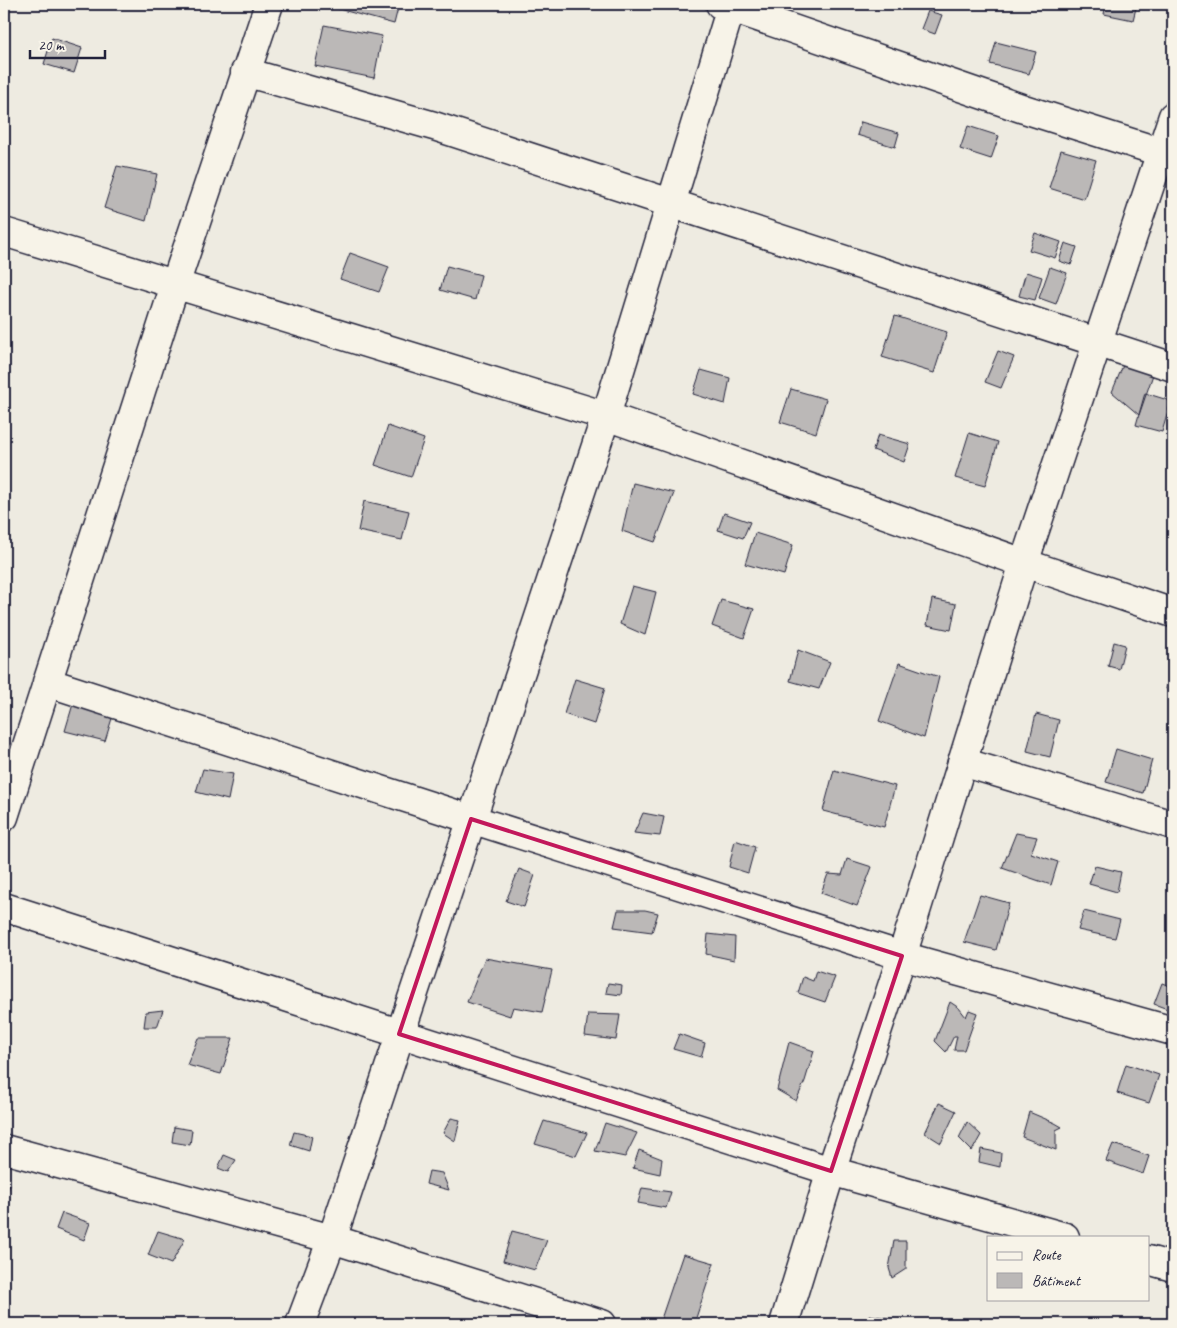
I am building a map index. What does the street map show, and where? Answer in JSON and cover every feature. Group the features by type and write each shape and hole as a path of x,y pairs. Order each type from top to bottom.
{"street":[{"path":"4,817 175,285 269,4"},
{"path":"300,1324 332,1239 606,416 671,203 728,5 1024,109 1168,154"},
{"path":"245,72 434,126 1173,367"},
{"path":"784,1324 902,956 1024,563 1098,342 1168,154 1173,116"},
{"path":"4,232 606,416 1024,563 1173,613"},
{"path":"47,682 902,956 1173,1031"},
{"path":"962,762 1173,825"},
{"path":"4,907 832,1171 1060,1236"},
{"path":"4,1148 332,1239 602,1324"},
{"path":"1150,1261 1173,1268"}],"highlighted area":[{"path":"471,819 902,956 831,1171 399,1034"}],"building":[{"path":"336,4 399,4 394,24 335,8"},
{"path":"1106,4 1137,4 1133,20 1104,14"},
{"path":"928,11 942,15 935,34 921,29"},
{"path":"324,25 382,36 374,78 315,66"},
{"path":"52,38 82,48 74,73 44,64"},
{"path":"996,42 1036,52 1029,74 990,64"},
{"path":"861,122 899,133 895,147 857,135"},
{"path":"968,126 999,136 991,159 960,149"},
{"path":"1061,150 1096,160 1084,199 1049,188"},
{"path":"117,166 157,174 146,221 104,208"},
{"path":"1035,233 1061,242 1055,258 1029,250"},
{"path":"1065,243 1077,247 1071,265 1059,261"},
{"path":"350,253 389,267 379,292 340,279"},
{"path":"447,266 481,275 475,300 440,290"},
{"path":"1050,267 1067,273 1056,304 1039,298"},
{"path":"1026,272 1042,277 1035,300 1019,296"},
{"path":"895,316 947,332 934,373 882,357"},
{"path":"998,351 1014,357 1001,388 985,382"},
{"path":"1124,363 1156,366 1139,415 1112,392"},
{"path":"701,370 730,378 725,404 693,394"},
{"path":"791,389 826,399 816,433 780,422"},
{"path":"1145,393 1171,401 1162,432 1136,425"},
{"path":"388,426 424,439 411,477 375,465"},
{"path":"969,433 998,442 985,486 955,478"},
{"path":"878,435 910,444 904,462 873,450"},
{"path":"633,483 674,493 655,542 622,531"},
{"path":"364,501 409,511 402,540 358,531"},
{"path":"724,513 750,522 743,538 718,530"},
{"path":"755,533 793,545 784,575 745,564"},
{"path":"632,586 656,592 645,635 620,624"},
{"path":"932,599 956,604 951,630 927,625"},
{"path":"721,600 754,609 744,638 712,626"},
{"path":"1114,642 1125,645 1119,669 1108,666"},
{"path":"798,650 830,662 819,689 790,681"},
{"path":"899,663 939,677 924,738 879,721"},
{"path":"1173,665 1173,691 1166,689"},
{"path":"575,679 605,688 594,724 564,714"},
{"path":"73,704 113,715 105,741 65,731"},
{"path":"1036,714 1059,720 1050,757 1027,751"},
{"path":"1116,749 1152,760 1143,793 1106,782"},
{"path":"203,769 233,774 228,800 196,792"},
{"path":"834,770 895,786 884,827 823,811"},
{"path":"643,813 664,817 660,836 634,833"},
{"path":"1016,833 1037,837 1031,853 1058,862 1051,885 1002,868"},
{"path":"735,840 755,847 748,873 729,867"},
{"path":"847,859 872,867 857,906 821,893 828,874 842,875"},
{"path":"1095,866 1121,872 1117,892 1089,884"},
{"path":"519,869 535,875 524,907 506,901"},
{"path":"980,895 1009,903 996,950 964,942"},
{"path":"618,910 645,910 658,913 652,932 614,927"},
{"path":"1084,911 1120,920 1115,938 1078,930"},
{"path":"708,934 735,937 734,960 706,954"},
{"path":"485,958 552,970 542,1012 513,1007 510,1016 467,1002"},
{"path":"816,971 835,977 825,1002 798,993 803,977 813,981"},
{"path":"608,983 622,985 621,995 606,993"},
{"path":"1162,983 1173,987 1173,1011 1154,1004"},
{"path":"950,1002 959,1008 966,1017 969,1010 977,1013 964,1050 954,1050 957,1036 954,1036 946,1052 935,1041"},
{"path":"163,1010 157,1027 144,1027 146,1012"},
{"path":"588,1014 620,1015 616,1040 585,1036"},
{"path":"679,1034 705,1043 701,1057 673,1049"},
{"path":"198,1038 233,1038 221,1074 187,1065"},
{"path":"789,1042 814,1051 805,1081 796,1101 777,1090"},
{"path":"1126,1064 1159,1075 1149,1103 1117,1093"},
{"path":"939,1103 956,1111 941,1143 925,1133"},
{"path":"1029,1112 1062,1127 1056,1130 1056,1150 1022,1137"},
{"path":"451,1118 460,1120 455,1141 443,1133"},
{"path":"544,1121 587,1133 576,1156 535,1144"},
{"path":"967,1122 981,1135 972,1151 959,1138"},
{"path":"605,1123 637,1133 625,1157 595,1151"},
{"path":"174,1127 192,1130 190,1145 172,1142"},
{"path":"294,1132 312,1136 309,1151 290,1145"},
{"path":"1113,1144 1149,1156 1143,1174 1106,1161"},
{"path":"981,1149 1001,1153 1000,1167 979,1162"},
{"path":"639,1150 662,1159 660,1174 633,1168"},
{"path":"224,1155 236,1160 228,1172 218,1168"},
{"path":"429,1171 442,1173 449,1190 426,1184"},
{"path":"4,1183 10,1185 4,1201"},
{"path":"642,1188 671,1192 666,1208 638,1203"},
{"path":"62,1213 90,1223 84,1240 56,1229"},
{"path":"158,1231 185,1239 171,1264 148,1255"},
{"path":"512,1231 547,1240 535,1270 503,1261"},
{"path":"894,1241 906,1241 906,1269 892,1278 889,1268"},
{"path":"683,1254 714,1263 694,1324 660,1322"},
{"path":"869,1315 888,1318 885,1324 867,1324"}]}
